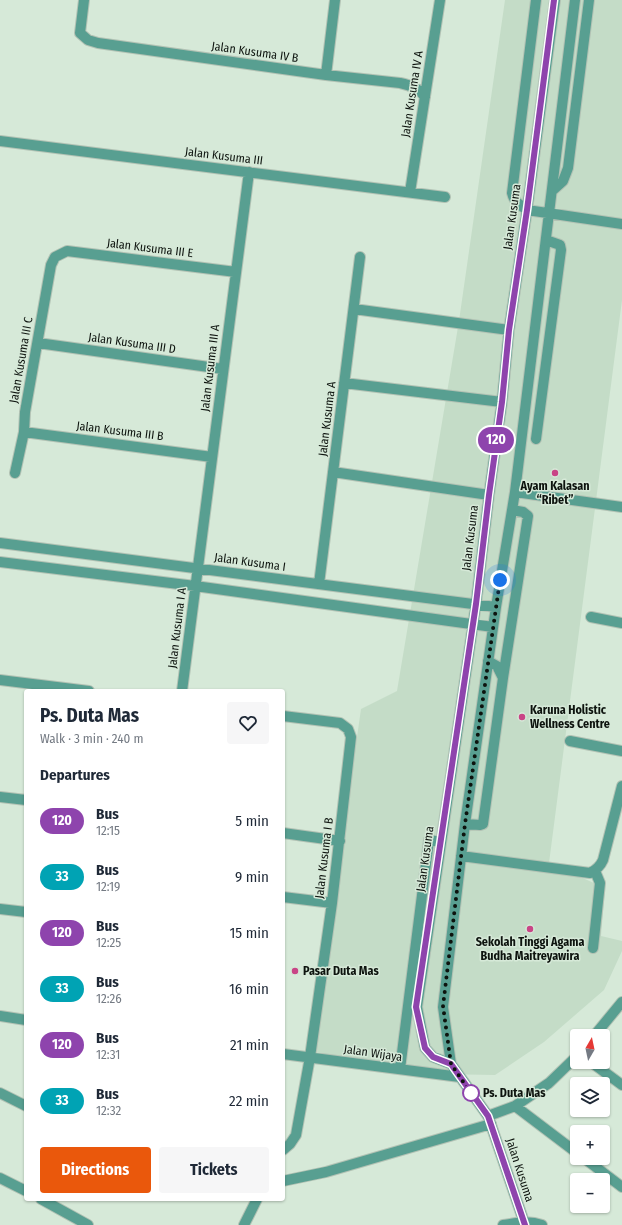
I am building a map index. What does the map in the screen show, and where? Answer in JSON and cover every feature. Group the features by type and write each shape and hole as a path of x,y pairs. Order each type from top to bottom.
{"street":[{"name":"Jalan Kusuma IV B","path":"84,0 80,33 88,40 98,43 326,75 400,83 417,89 425,97"},
{"path":"326,75 335,0"},
{"name":"Jalan Kusuma IV A","path":"410,192 440,0"},
{"path":"536,0 512,193 513,198 518,204 527,210 622,224"},
{"name":"Jalan Kusuma","path":"451,1064 433,1057 425,1048 416,1007 476,604 502,402 509,330 527,210 554,0"},
{"path":"553,190 563,181 568,168 589,3 575,2"},
{"name":"Jalan Kusuma","path":"524,1223 490,1120 451,1064 443,1006 465,824 493,626 515,492 575,2"},
{"name":"Jalan Kusuma III","path":"0,141 445,197"},
{"name":"Jalan Kusuma III A","path":"197,568 249,172"},
{"path":"536,439 561,250 560,245 546,240"},
{"name":"Jalan Kusuma III E","path":"60,254 67,251 236,272"},
{"name":"Jalan Kusuma III C","path":"15,473 24,432 25,412 51,265 55,257 60,254"},
{"name":"Jalan Kusuma A","path":"319,584 360,257"},
{"path":"354,309 509,330"},
{"name":"Jalan Kusuma III D","path":"38,343 223,369"},
{"path":"344,383 502,402"},
{"name":"Jalan Kusuma III B","path":"24,432 212,456"},
{"path":"333,472 489,495"},
{"path":"515,492 622,507"},
{"path":"465,824 483,824 503,678 528,516 523,512 512,510"},
{"name":"Jalan Kusuma I","path":"0,543 496,607"},
{"path":"0,562 195,586 493,626"},
{"name":"Jalan Kusuma I A","path":"182,689 197,568"},
{"path":"591,617 622,623"},
{"path":"488,661 497,666 503,678"},
{"path":"0,680 72,689"},
{"name":"Jalan Kusuma I B","path":"285,716 340,723 350,732 351,737 340,841 310,1057 296,1135 285,1148"},
{"path":"570,741 622,751"},
{"path":"461,856 592,872 601,866 622,786"},
{"path":"0,797 24,800"},
{"path":"285,833 340,841"},
{"path":"400,1070 429,840 440,842"},
{"path":"592,872 600,883 593,948"},
{"path":"285,897 332,903"},
{"path":"0,909 24,912"},
{"path":"600,1029 622,1002"},
{"path":"0,1016 24,1020"},
{"name":"Jalan Wijaya","path":"285,1054 460,1078"},
{"path":"285,1181 326,1172 490,1120 515,1106 549,1083 570,1063"},
{"path":"601,1069 622,1085"},
{"path":"0,1093 24,1105"},
{"path":"515,1106 570,1148"},
{"path":"593,1165 622,1187"},
{"path":"0,1178 24,1190"},
{"path":"44,1201 88,1225"},
{"path":"244,1225 256,1201"},
{"path":"503,1225 534,1222 542,1225"}],"shaded area":[{"path":"505,0 622,0 622,300 549,863 605,888 601,936 622,941 622,951 604,990 544,1042 495,1075 438,1074 311,1061 361,709 397,691 459,321"}],"bus line":[{"name":"120","path":"525,1225 488,1116 451,1064 433,1057 425,1048 416,1007 476,604 502,402 509,330 527,210 554,0"}],"place":[{"name":"Ayam Kalasan “Ribet”","path":"555,473"},
{"name":"Karuna Holistic Wellness Centre","path":"522,717"},
{"name":"Sekolah Tinggi Agama Budha Maitreyawira","path":"530,929"},
{"name":"Pasar Duta Mas","path":"295,971"},
{"name":"Ps. Duta Mas","path":"471,1093"}],"route":[{"path":"471,1093 451,1064 443,1006 465,824 500,580"}]}
